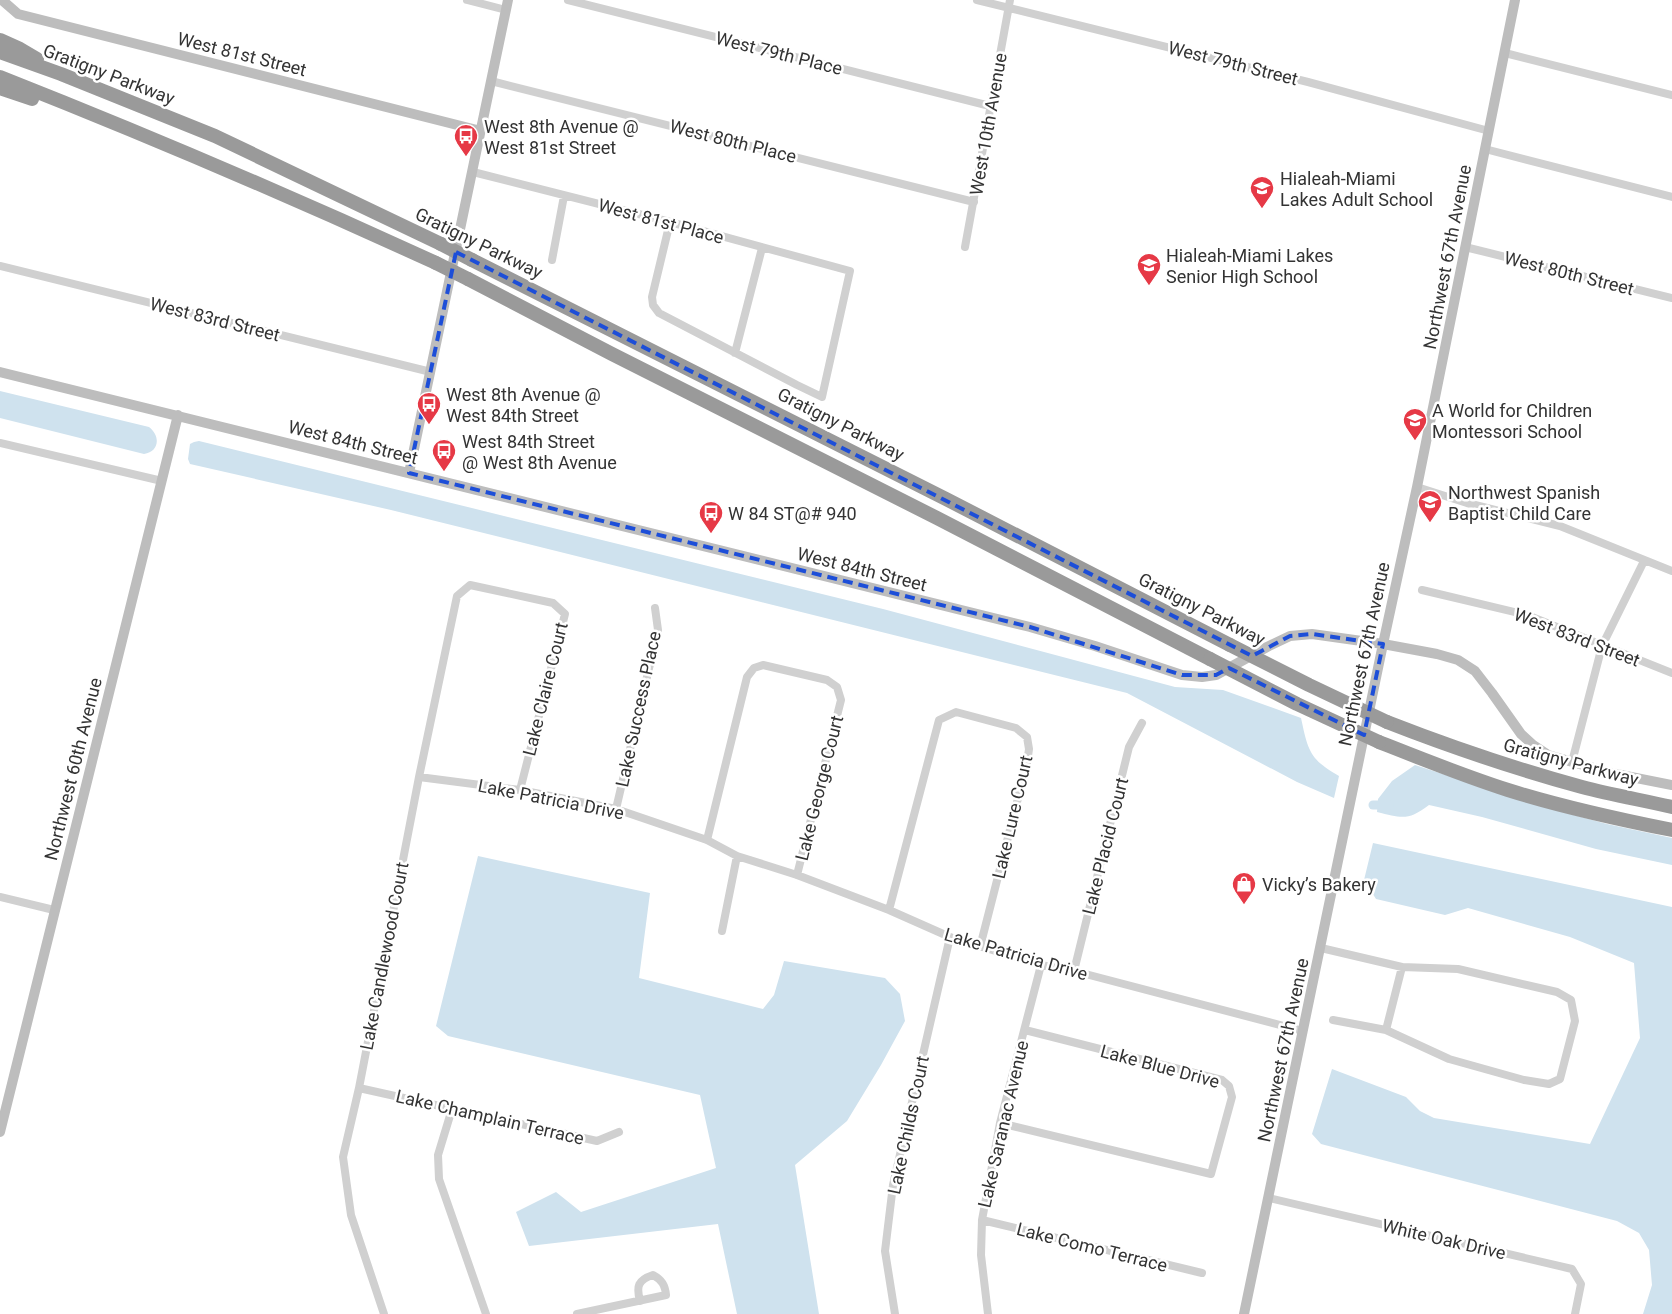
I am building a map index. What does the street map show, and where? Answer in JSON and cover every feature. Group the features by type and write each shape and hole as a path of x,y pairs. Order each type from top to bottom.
{"highway":[{"path":"0,40 20,49 61,74"},
{"name":"Gratigny Parkway","path":"0,52 61,74 215,136 440,244 938,494 1309,685 1387,722 1446,745 1524,771 1585,788 1672,807"},
{"name":"Gratigny Parkway","path":"0,77 124,125 308,204 436,262 1297,704 1379,742 1447,769 1509,790 1561,805 1672,830"},
{"path":"0,88 73,114 124,125"}],"street":[{"name":"West 81st Street","path":"1,0 18,14 481,131"},
{"path":"409,474 507,5 468,0"},
{"name":"West 79th Place","path":"568,0 990,106"},
{"name":"West 79th Street","path":"977,0 1010,4 1489,130"},
{"name":"Northwest 67th Avenue","path":"1244,1314 1417,487 1516,0"},
{"name":"West 10th Avenue","path":"965,247 1010,4"},
{"path":"1505,53 1672,95"},
{"name":"West 80th Place","path":"491,81 974,202"},
{"path":"1485,150 1672,197"},
{"name":"West 81st Place","path":"473,172 850,270 822,397 735,353"},
{"path":"552,260 564,196"},
{"path":"670,222 652,297 652,305 659,313 735,353 762,248"},
{"name":"West 80th Street","path":"1465,247 1672,298"},
{"name":"West 83rd Street","path":"0,266 431,372"},
{"name":"West 84th Street","path":"0,372 1030,627 1182,675 1216,676 1290,636 1312,634 1436,654 1458,660 1475,671 1521,734 1548,754 1611,773 1672,785"},
{"name":"Northwest 60th Avenue","path":"0,1132 178,415"},
{"path":"0,443 162,481"},
{"path":"1417,487 1560,526 1672,571"},
{"path":"1572,762 1602,646 1644,561"},
{"name":"Lake Claire Court","path":"457,596 470,585 553,604 565,614 520,790"},
{"name":"West 83rd Street","path":"1422,590 1527,615 1672,673"},
{"name":"Lake Candlewood Court","path":"384,1314 351,1215 343,1157 359,1088 418,777 457,596"},
{"name":"Lake Success Place","path":"616,809 658,630 655,608"},
{"name":"Lake George Court","path":"707,840 747,677 754,668 763,665 828,680 837,687 841,700 797,875"},
{"name":"Lake Lure Court","path":"889,910 939,720 956,712 1016,728 1027,737 1029,749 1027,763 980,947"},
{"name":"Lake Placid Court","path":"1074,972 1129,747 1142,723"},
{"name":"Lake Patricia Drive","path":"418,777 520,790 616,809 707,840 737,856 797,875 889,910 950,937 980,947 1041,965 1303,1031"},
{"path":"722,930 737,856"},
{"path":"0,897 54,910"},
{"name":"Lake Childs Court","path":"895,1314 885,1251 893,1185 950,937"},
{"path":"1321,948 1402,967 1458,969 1557,992 1571,1000 1575,1021 1560,1079 1549,1084 1524,1080 1449,1059 1386,1030 1334,1020"},
{"name":"Lake Saranac Avenue","path":"988,1314 981,1255 982,1220 1000,1123 1041,965"},
{"path":"1386,1030 1402,967"},
{"name":"Lake Blue Drive","path":"1000,1123 1211,1174 1232,1097 1230,1086 1222,1080 1025,1030"},
{"name":"Lake Champlain Terrace","path":"359,1088 596,1141 620,1132"},
{"path":"452,1109 438,1155 438,1180 486,1314"},
{"name":"White Oak Drive","path":"1269,1198 1572,1268 1582,1284 1575,1314"},
{"name":"Lake Como Terrace","path":"982,1220 1202,1273"},
{"path":"577,1314 640,1301 666,1295 665,1287 661,1280 653,1275 644,1278 639,1285 640,1301"}],"highlighted area":[{"path":"456,252 1252,656 1290,636 1312,634 1383,644 1364,735 1229,668 1216,675 1182,675 1030,627 409,473"}],"water":[{"path":"0,391 149,427 157,439 157,443 153,450 144,454 0,418"},
{"path":"199,441 883,609 1175,687 1223,690 1301,718 1311,753 1321,764 1339,776 1334,798 1297,782 1127,693 391,510 190,464 188,459 190,444"},
{"path":"1415,765 1548,808 1607,824 1672,838 1672,865 1596,849 1482,817 1429,805 1416,814 1405,817 1377,812 1378,799 1392,781"},
{"path":"1373,843 1672,907 1672,1314 1643,1314 1652,1285 1649,1250 1639,1233 1617,1221 1321,1144 1312,1134 1332,1069 1406,1097 1420,1111 1434,1118 1590,1144 1640,1038 1634,963 1570,937 1468,908 1445,915 1376,899 1364,880"},
{"path":"478,856 650,893 639,978 763,1009 774,995 784,961 885,978 900,994 905,1021 847,1121 795,1165 819,1314 737,1314 718,1224 529,1246 516,1212 556,1192 581,1212 716,1168 700,1095 448,1036 436,1026"}],"waterway":[{"path":"1373,805 1389,805"}],"place":[{"name":"West 8th Avenue @ West 81st Street","path":"466,157"},
{"name":"Hialeah-Miami Lakes Adult School","path":"1262,209"},
{"name":"Hialeah-Miami Lakes Senior High School","path":"1149,286"},
{"name":"West 8th Avenue @ West 84th Street","path":"429,425"},
{"name":"A World for Children Montessori School","path":"1415,441"},
{"name":"West 84th Street @ West 8th Avenue","path":"444,472"},
{"name":"Northwest Spanish Baptist Child Care","path":"1430,523"},
{"name":"W 84 ST@# 940","path":"711,534"},
{"name":"Vicky’s Bakery","path":"1244,905"}]}
